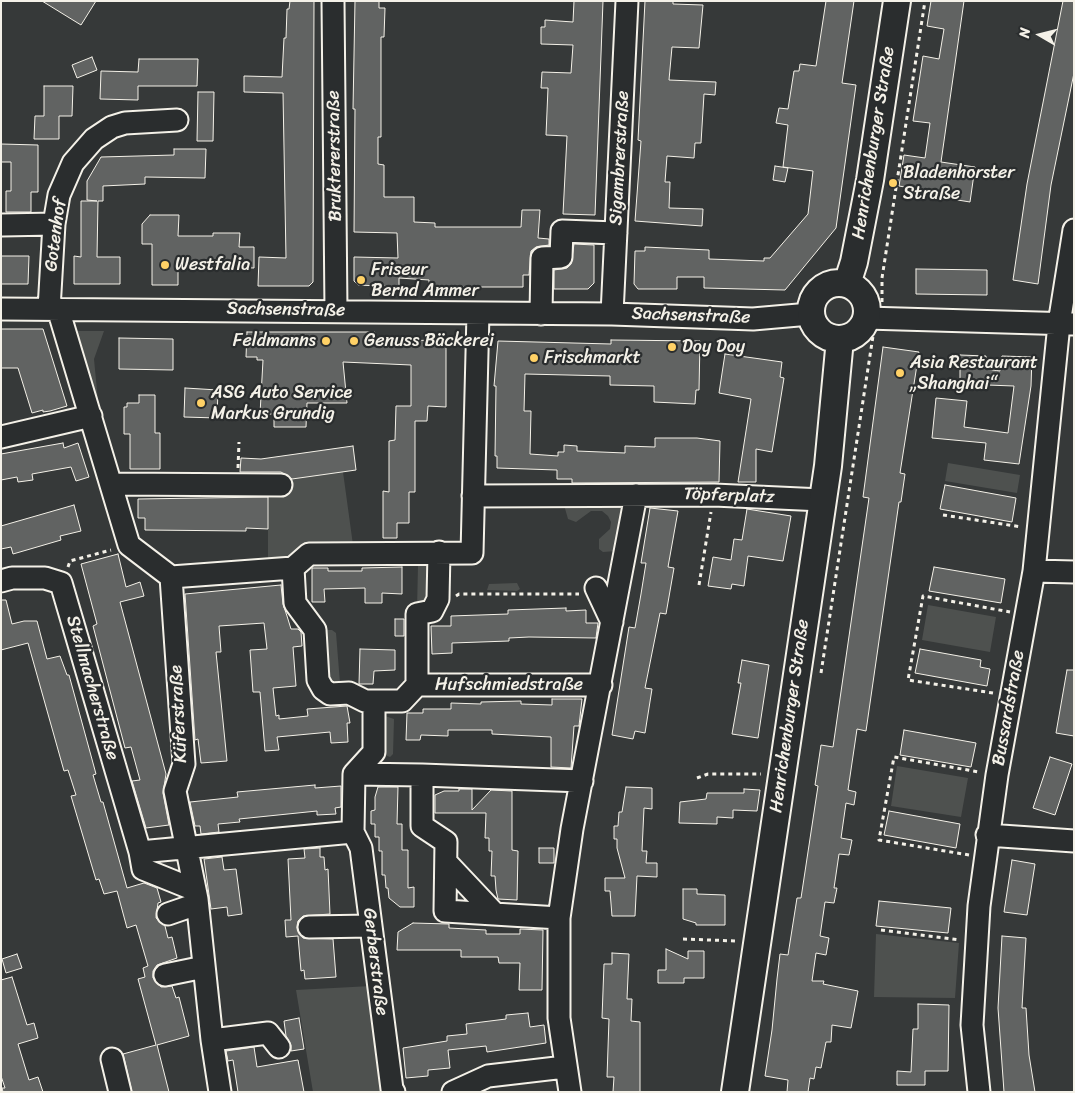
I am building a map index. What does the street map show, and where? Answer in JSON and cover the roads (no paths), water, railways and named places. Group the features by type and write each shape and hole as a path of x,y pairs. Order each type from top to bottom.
{"main road":[{"name":"Henrichenburger Straße","path":"847,284 854,262 870,180 897,1"},
{"path":"836,283 847,284 857,289 874,318 851,336 840,340 829,338 813,324 810,314 812,303 817,293 826,286 836,283"},
{"name":"Henrichenburger Straße","path":"735,1092 828,466 840,340"}],"street":[{"name":"Bruktererstraße","path":"333,1 336,311"},
{"name":"Sigambrerstraße","path":"612,314 627,1"},
{"name":"Gotenhof","path":"53,309 54,224 60,195 73,163 94,139 112,127 125,123 178,120"},
{"path":"2,225 54,224"},
{"name":"Bussardstraße","path":"979,1092 972,1025 976,942 984,857 1034,571 1067,324 1074,230"},
{"path":"540,314 542,258 561,256 562,231 616,233"},
{"name":"Sachsenstraße","path":"1,308 612,314 753,319 810,314"},
{"path":"53,309 91,416 128,545 170,577 292,568 309,554 472,553 477,530 473,496 478,313"},
{"path":"874,318 1067,324"},
{"path":"1,436 91,416"},
{"path":"111,484 280,485"},
{"name":"Töpferplatz","path":"473,496 510,499 714,494 822,500"},
{"path":"570,1092 559,1018 560,918 567,810 583,773 636,495"},
{"path":"292,568 294,603 315,630 318,680 323,689 330,694 349,693 364,701 402,701 417,685 417,614 432,611 438,599 439,552"},
{"path":"1034,571 1074,572"},
{"name":"Küferstraße","path":"170,577 184,764 175,791 186,848"},
{"name":"Stellmacherstraße","path":"1,581 12,578 36,578 61,583 140,852 143,869 196,897"},
{"path":"597,591 612,622"},
{"name":"Hufschmiedstraße","path":"417,685 601,685"},
{"path":"354,774 374,752 374,701"},
{"path":"354,774 583,773"},
{"name":"Gerberstraße","path":"354,774 353,832 361,848 392,1089 394,1092"},
{"path":"422,774 422,826 446,842 445,911 560,918"},
{"path":"140,852 353,832"},
{"path":"987,835 1074,841"},
{"path":"186,848 196,897 212,1040 220,1092"},
{"path":"446,862 495,914"},
{"path":"168,914 196,897"},
{"path":"309,927 371,926"},
{"path":"165,975 204,967"},
{"path":"212,1040 268,1033 280,1047"},
{"path":"112,1059 120,1092"},
{"path":"453,1092 488,1076 565,1067"}],"place":[{"name":"Bladenhorster Straße","path":"893,183"},
{"name":"Westfalia","path":"165,265"},
{"name":"Friseur Bernd Ammer","path":"361,280"},
{"name":"Feldmanns","path":"326,341"},
{"name":"Genuss Bäckerei","path":"354,341"},
{"name":"Doy Doy","path":"672,347"},
{"name":"Frischmarkt","path":"534,358"},
{"name":"Asia Restaurant „Shanghai“","path":"900,373"},
{"name":"ASG Auto Service Markus Grundig","path":"201,403"}]}
